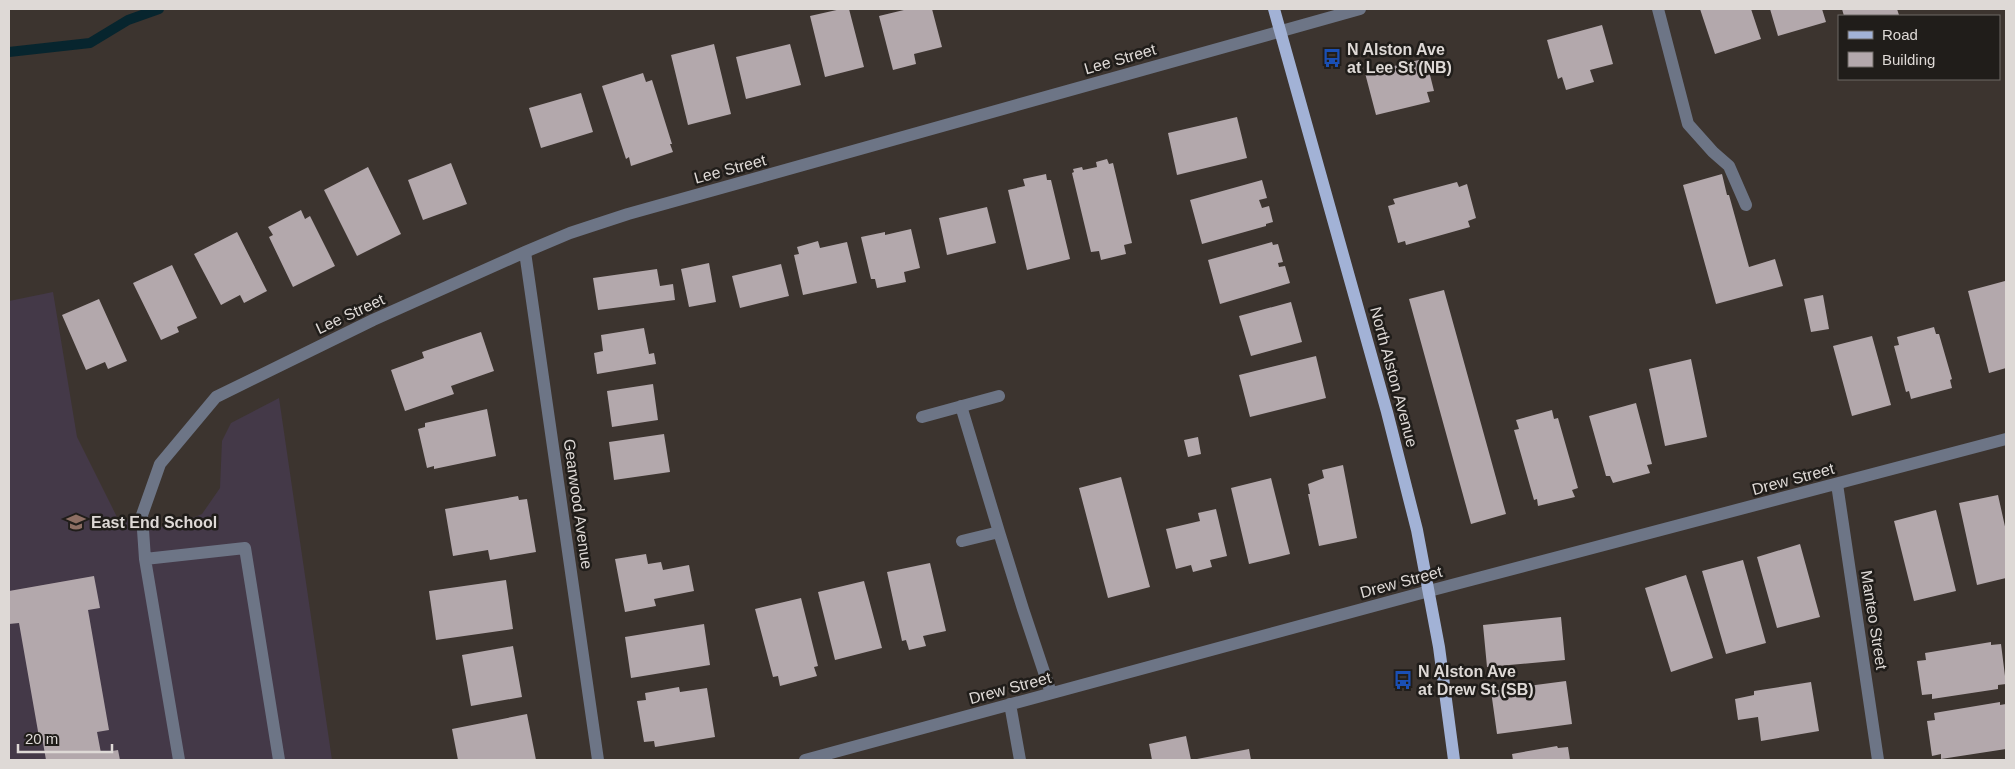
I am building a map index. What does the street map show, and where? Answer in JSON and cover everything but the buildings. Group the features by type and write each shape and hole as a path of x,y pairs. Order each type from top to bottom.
{"main road":[{"name":"North Alston Avenue","path":"1274,9 1387,412 1417,530 1429,591 1454,760"}],"street":[{"name":"Lee Street","path":"145,559 142,515 160,464 216,397 373,320 570,233 628,214 1360,9"},
{"path":"1658,9 1688,124 1713,152 1729,166 1746,205"},
{"name":"Gearwood Avenue","path":"525,252 598,760"},
{"path":"922,417 999,396"},
{"path":"961,406 1022,609 1052,693"},
{"name":"Drew Street","path":"805,760 1429,591 2006,439"},
{"name":"Manteo Street","path":"1837,484 1878,760"},
{"path":"962,541 999,532"},
{"path":"179,760 145,559 246,548 279,760"},
{"path":"1010,704 1020,760"}],"shaded area":[{"name":"East End School","path":"53,292 77,437 117,517 168,528 202,514 220,488 222,441 231,423 279,398 332,760 9,760 9,301"}],"waterway":[{"path":"9,52 90,43 128,20 159,9"}],"place":[{"name":"N Alston Ave at Lee St (NB)","path":"1332,58"},
{"name":"East End School","path":"76,522"},
{"name":"N Alston Ave at Drew St (SB)","path":"1403,680"}]}
